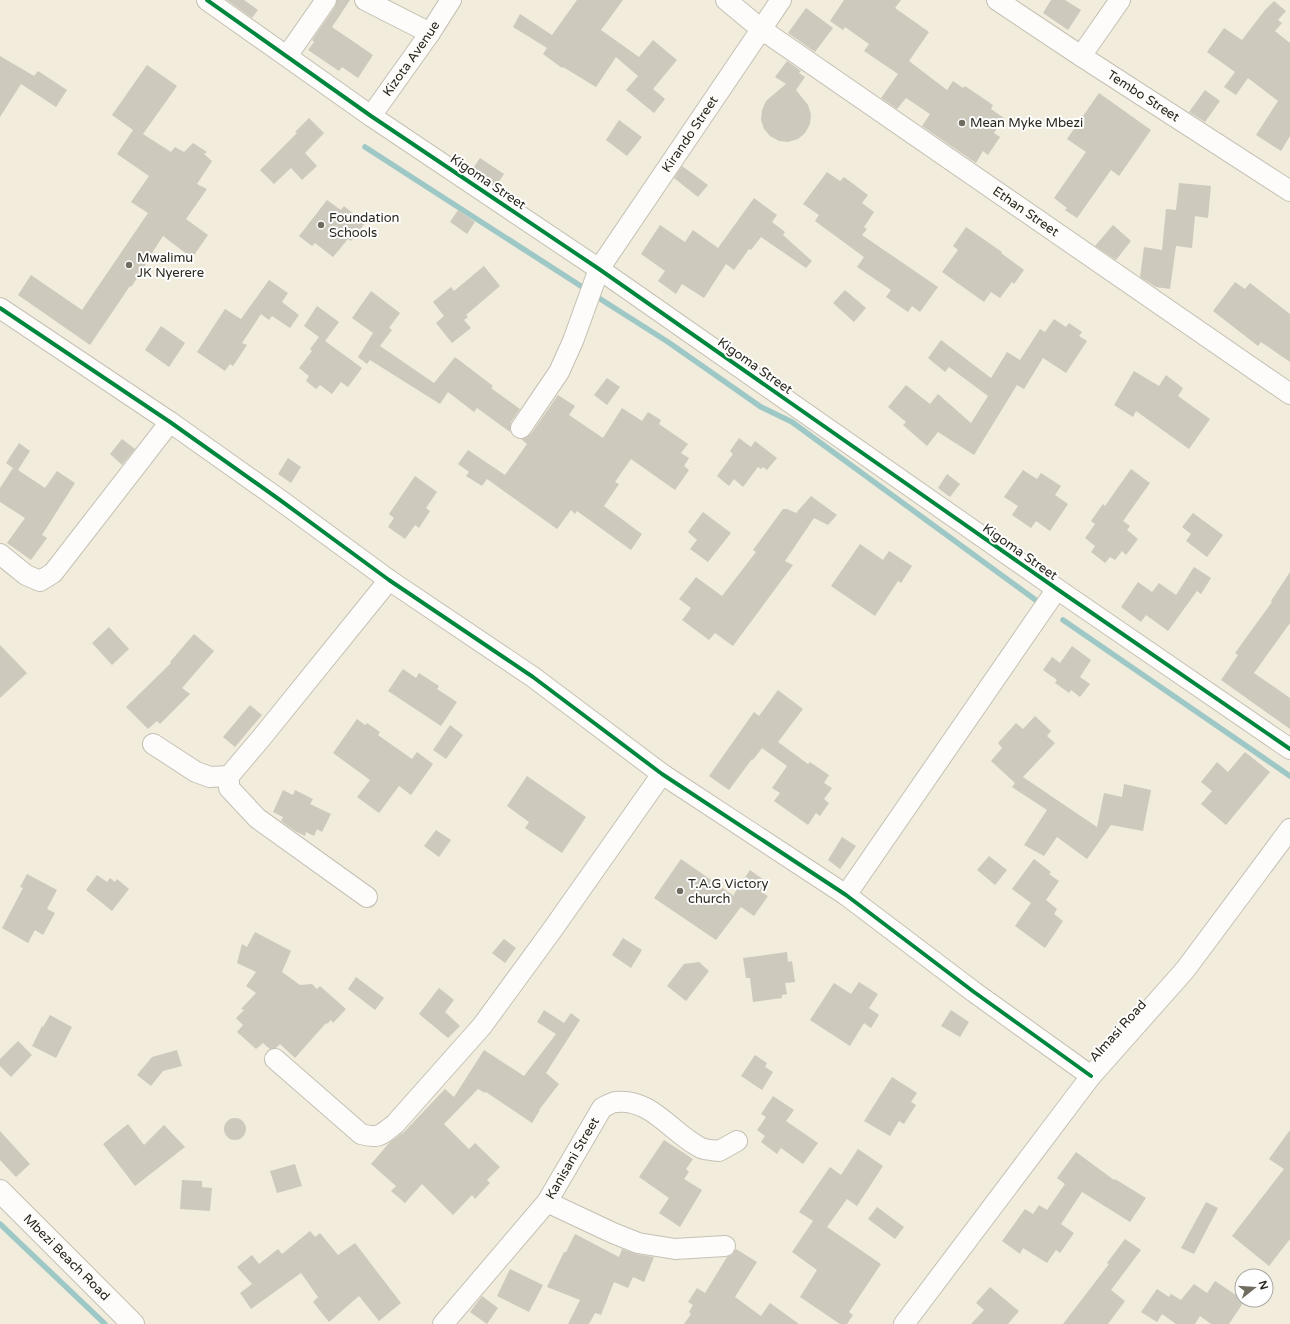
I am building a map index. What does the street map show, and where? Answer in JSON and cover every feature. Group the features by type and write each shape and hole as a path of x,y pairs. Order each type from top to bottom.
{"main road":[{"name":"Mbezi Beach Road","path":"0,1191 133,1324"}],"street":[{"name":"Kigoma Street","path":"207,0 371,116 599,268 1057,589 1290,749"},
{"path":"287,56 326,0"},
{"path":"365,0 430,33"},
{"name":"Kizota Avenue","path":"371,116 430,33 451,0"},
{"name":"Ethan Street","path":"726,0 761,29 1290,394"},
{"name":"Kirando Street","path":"521,428 559,372 573,340 599,268 781,0"},
{"name":"Tembo Street","path":"997,0 1081,56 1289,188"},
{"path":"1081,56 1120,0"},
{"path":"0,308 170,422 389,580 533,677 662,774 846,895 974,992 1091,1076"},
{"path":"0,554 26,575 40,581 52,573 170,422"},
{"path":"367,897 257,818 229,788 229,776 389,580"},
{"path":"846,895 1057,589"},
{"path":"153,744 196,772 210,777 229,776"},
{"path":"275,1059 361,1134 373,1137 382,1134 395,1124 482,1026 550,933 662,774"},
{"name":"Almasi Road","path":"904,1324 1091,1076 1185,970 1290,829"},
{"name":"Kanisani Street","path":"443,1324 547,1202 602,1108 615,1102 635,1103 656,1114 674,1129 702,1148 719,1151 736,1141"},
{"path":"547,1202 638,1243 675,1249 725,1246"}],"building":[{"path":"227,0 244,0 258,10 252,18"},
{"path":"337,0 350,0 332,27 373,55 358,78 342,67 339,71 308,50 314,42 312,40 335,7"},
{"path":"577,0 623,0 601,30 639,57 653,40 677,60 653,89 665,99 654,113 626,90 638,76 616,57 596,87 563,67 562,68 543,54 547,48 513,27 520,14 552,35"},
{"path":"844,0 901,0 895,8 929,32 909,61 947,90 953,81 963,88 965,86 993,105 991,109 1004,118 994,133 1000,137 988,155 983,151 976,163 922,126 930,114 906,98 897,109 881,98 898,74 864,51 869,44 845,27 843,30 830,21"},
{"path":"1051,0 1065,0 1081,10 1068,30 1043,13"},
{"path":"1274,1 1286,11 1278,20 1282,23 1275,31 1290,43 1290,136 1281,151 1256,135 1278,101 1248,78 1236,95 1224,87 1235,72 1207,52 1224,28 1242,40 1265,10"},
{"path":"806,8 833,28 815,52 788,33"},
{"path":"0,56 34,76 38,71 67,90 56,107 21,84 0,117"},
{"path":"787,61 801,71 799,73 805,77 796,90 808,105 811,114 810,124 805,133 798,139 788,142 779,141 770,136 764,129 761,120 762,110 766,101 786,84 775,77"},
{"path":"147,65 177,86 143,134 171,152 175,147 184,152 193,143 207,152 204,154 212,161 197,184 207,189 186,219 208,235 192,258 163,236 145,264 146,265 90,345 18,295 31,275 82,310 148,213 131,202 149,176 117,154 133,130 112,115"},
{"path":"1205,90 1220,101 1205,122 1189,112"},
{"path":"1099,93 1151,130 1119,176 1111,170 1077,218 1065,210 1067,208 1054,198 1086,152 1067,139"},
{"path":"309,118 324,133 305,153 317,166 302,180 291,168 274,184 260,170 297,133 295,132"},
{"path":"619,120 642,137 627,156 606,140"},
{"path":"480,158 504,174 496,186 472,170"},
{"path":"682,166 708,185 698,197 674,178"},
{"path":"827,172 840,181 844,177 868,195 862,203 874,212 864,227 867,229 862,235 938,287 920,312 912,306 908,312 886,297 891,290 857,267 864,257 815,221 819,215 803,204"},
{"path":"1179,183 1211,186 1208,218 1195,216 1192,248 1176,246 1170,289 1156,287 1140,277 1144,247 1162,250 1166,209 1176,210"},
{"path":"754,198 777,215 772,222 785,232 783,235 812,261 806,268 761,237 751,250 749,249 734,270 726,264 704,298 682,284 676,294 658,281 665,271 641,254 660,225 685,242 693,230 718,248"},
{"path":"327,200 341,210 344,206 365,223 351,241 348,239 333,257 315,243 312,246 299,236"},
{"path":"458,210 475,222 467,234 450,222"},
{"path":"1113,225 1131,241 1116,260 1095,246"},
{"path":"966,227 1002,252 1001,253 1024,270 1014,284 1012,282 1000,298 991,292 984,302 942,272 958,250 953,246"},
{"path":"484,266 500,286 466,315 468,317 464,320 471,328 452,343 436,323 444,316 433,302 451,287 454,291"},
{"path":"269,280 288,293 282,302 299,315 290,328 272,316 269,320 261,314 242,343 247,345 233,366 230,364 225,371 197,352 225,309 241,319"},
{"path":"1235,282 1245,289 1250,283 1290,314 1290,362 1261,342 1258,346 1213,311"},
{"path":"845,290 866,308 854,322 833,303"},
{"path":"371,291 400,313 389,328 392,330 380,346 434,383 455,357 493,386 491,388 520,409 511,422 510,432 477,408 474,412 448,392 440,404 370,360 367,364 358,357 373,333 352,318"},
{"path":"317,306 339,322 325,341 362,368 348,387 341,382 332,394 320,385 316,389 306,381 309,376 299,368 312,351 310,349 319,337 304,326"},
{"path":"1054,319 1066,327 1069,323 1082,332 1079,336 1087,341 1066,373 1043,358 1024,389 1017,385 974,455 938,432 927,446 903,425 906,422 888,407 906,385 930,404 938,394 971,423 988,396 949,367 945,372 928,358 941,340 991,378 1007,352 1020,360 1040,329 1045,332"},
{"path":"161,326 185,343 169,367 145,350"},
{"path":"1134,371 1159,386 1166,375 1183,388 1178,396 1210,419 1189,449 1136,411 1133,417 1114,405"},
{"path":"607,378 620,387 607,405 594,395"},
{"path":"558,395 575,406 569,415 603,438 622,408 642,421 648,412 661,420 659,424 688,444 681,453 689,458 684,466 689,470 675,490 631,459 615,482 619,484 604,506 642,534 631,550 577,511 575,514 571,510 557,529 487,479 482,486 466,476 469,472 458,464 468,450 505,475 527,444 521,439 526,438 531,434"},
{"path":"739,438 751,447 755,441 777,458 767,470 763,467 761,469 758,467 743,487 734,479 729,486 717,476 733,454 730,451"},
{"path":"122,439 135,449 122,465 110,454"},
{"path":"19,443 30,451 18,470 45,488 57,471 75,483 42,535 47,538 31,560 7,543 25,518 0,502 0,488 13,468 6,463"},
{"path":"288,458 301,467 291,483 278,474"},
{"path":"1131,469 1150,483 1123,521 1130,526 1127,530 1138,539 1126,555 1122,551 1115,560 1110,557 1105,563 1091,552 1095,546 1085,538 1095,524 1091,521 1103,504 1105,506"},
{"path":"1023,470 1037,479 1041,473 1061,486 1055,495 1068,504 1050,531 1036,521 1031,528 1012,515 1018,506 1004,497"},
{"path":"947,474 960,484 950,497 938,488"},
{"path":"415,476 437,492 426,508 430,511 419,528 415,525 405,539 388,527 394,518 389,514"},
{"path":"811,496 837,515 828,525 814,518 785,561 793,565 733,646 715,633 709,640 682,620 691,608 679,599 696,577 722,596 756,552 753,550 783,509 796,513"},
{"path":"703,512 731,533 708,562 690,549 697,540 688,532"},
{"path":"1193,513 1223,535 1207,557 1186,541 1191,534 1182,527"},
{"path":"860,544 883,560 889,551 912,566 901,583 898,581 875,616 831,586"},
{"path":"1194,567 1211,578 1201,594 1197,591 1168,631 1146,615 1141,622 1121,607 1138,582 1152,592 1159,583 1176,595"},
{"path":"1290,572 1290,623 1254,673 1290,698 1290,729 1221,680 1238,655 1235,653 1272,602 1271,601"},
{"path":"109,627 129,649 112,665 92,643"},
{"path":"194,634 214,651 182,688 190,694 160,724 157,721 148,729 126,707 171,663 170,662"},
{"path":"0,645 27,673 0,698"},
{"path":"1072,646 1091,660 1080,677 1090,684 1080,697 1071,690 1069,693 1055,683 1057,680 1043,670 1052,657 1060,663"},
{"path":"403,669 416,678 419,673 439,686 437,689 457,702 441,726 388,691"},
{"path":"778,690 803,709 778,742 808,764 810,762 829,775 824,783 832,788 824,799 829,803 820,816 816,813 808,825 774,801 780,793 772,788 787,766 762,748 729,790 709,776 754,712 759,716"},
{"path":"250,705 262,715 235,747 223,737"},
{"path":"1035,716 1051,731 1047,736 1055,743 1023,777 1097,827 1104,793 1122,797 1124,784 1151,790 1143,831 1111,825 1087,859 1057,837 1044,856 1024,845 1047,810 1012,787 1015,783 991,761 1002,748 998,743 1016,723 1023,729"},
{"path":"357,719 365,725 367,723 380,732 378,735 412,759 417,752 433,764 411,795 399,786 379,813 357,797 370,780 333,753"},
{"path":"450,725 463,735 446,759 433,750"},
{"path":"1245,752 1270,772 1226,825 1201,804 1212,791 1201,782 1217,762 1228,772"},
{"path":"527,776 586,817 562,853 525,828 529,822 507,806"},
{"path":"283,790 293,795 295,790 313,799 310,804 331,814 322,832 317,829 314,836 306,832 305,836 281,821 283,817 273,812"},
{"path":"436,830 451,840 439,857 424,846"},
{"path":"842,837 856,846 840,869 828,860"},
{"path":"989,856 1007,870 995,885 977,870"},
{"path":"681,859 734,896 750,870 767,882 761,892 768,896 754,916 741,907 716,940 654,898"},
{"path":"1034,859 1051,872 1049,874 1059,881 1046,900 1057,909 1054,914 1063,921 1045,948 1015,926 1031,903 1012,889"},
{"path":"27,874 57,890 47,909 55,913 43,935 35,930 28,943 2,928 23,888 20,887"},
{"path":"97,875 107,882 110,878 115,882 117,879 129,889 112,911 86,890"},
{"path":"255,932 291,951 282,972 300,985 312,984 317,989 320,986 346,1009 333,1023 331,1020 327,1024 326,1023 295,1058 280,1044 276,1048 270,1049 263,1043 256,1049 237,1032 243,1025 236,1018 244,1010 241,1009 256,993 246,986 256,972 237,963 242,944 247,947"},
{"path":"623,938 642,950 631,968 612,955"},
{"path":"504,939 516,948 505,963 492,953"},
{"path":"787,952 788,962 792,961 795,982 785,983 787,994 782,995 782,998 753,1002 750,978 746,978 743,958"},
{"path":"699,962 709,971 686,1001 667,986 684,964"},
{"path":"356,977 384,998 375,1010 348,989"},
{"path":"859,982 878,994 869,1008 879,1015 871,1028 864,1023 850,1046 810,1020 834,983 851,994"},
{"path":"439,988 454,1000 445,1012 460,1026 448,1038 419,1014"},
{"path":"544,1010 564,1023 571,1013 580,1020 546,1073 559,1084 539,1110 532,1123 486,1092 485,1093 478,1089 444,1124 469,1149 475,1143 500,1167 487,1180 490,1183 475,1199 472,1195 453,1215 422,1184 405,1203 391,1191 396,1186 371,1164 390,1142 404,1132 445,1089 454,1097 484,1050 524,1076 556,1034 537,1022"},
{"path":"951,1010 969,1022 960,1037 941,1026"},
{"path":"50,1015 72,1027 56,1058 32,1046 42,1026 43,1027"},
{"path":"18,1041 32,1055 11,1077 0,1066 0,1059"},
{"path":"177,1050 182,1066 163,1071 151,1086 137,1075 152,1057"},
{"path":"755,1055 767,1063 765,1067 773,1072 762,1090 741,1076"},
{"path":"892,1077 917,1093 911,1102 916,1105 904,1124 899,1121 890,1136 864,1121"},
{"path":"773,1096 794,1110 786,1121 818,1143 803,1164 781,1148 777,1154 761,1142 765,1136 757,1130 766,1117 761,1114"},
{"path":"235,1118 243,1121 246,1129 243,1137 235,1140 227,1137 224,1129 227,1121"},
{"path":"128,1124 144,1145 164,1125 185,1147 135,1186 103,1144"},
{"path":"1290,1130 1290,1239 1269,1266 1232,1236 1284,1169 1269,1159"},
{"path":"0,1131 30,1164 16,1177 0,1160"},
{"path":"664,1140 693,1159 686,1169 689,1172 684,1179 702,1190 680,1227 659,1213 669,1198 639,1177"},
{"path":"858,1149 883,1166 857,1206 847,1199 827,1227 881,1264 849,1312 853,1315 847,1324 840,1324 800,1297 817,1270 792,1252 813,1221 799,1212 830,1167 841,1175"},
{"path":"1076,1152 1114,1180 1115,1179 1146,1198 1130,1222 1082,1192 1061,1224 1074,1233 1060,1253 1056,1250 1047,1263 1023,1248 1020,1254 1002,1241 1025,1209 1033,1214 1039,1205 1047,1210 1065,1184 1057,1178"},
{"path":"295,1164 302,1186 277,1193 270,1171"},
{"path":"182,1180 202,1181 202,1187 212,1188 210,1211 180,1209"},
{"path":"1206,1202 1218,1208 1194,1254 1181,1248"},
{"path":"877,1207 904,1227 895,1239 868,1219"},
{"path":"310,1231 315,1237 320,1233 338,1255 355,1243 401,1303 379,1321 359,1296 329,1322 313,1302 318,1297 301,1273 251,1309 240,1293 252,1284 237,1267 252,1255 259,1264 278,1249 282,1254"},
{"path":"575,1234 619,1257 622,1249 636,1254 654,1257 644,1282 633,1277 628,1288 614,1282 601,1315 595,1313 589,1324 568,1324 580,1300 547,1287 564,1252 566,1252"},
{"path":"1125,1239 1141,1250 1111,1290 1125,1301 1108,1324 1063,1324 1109,1264 1107,1263"},
{"path":"736,1249 757,1262 735,1297 761,1316 770,1303 799,1324 684,1324 691,1314 689,1312 693,1305 688,1302 697,1288 705,1293 727,1257 732,1255"},
{"path":"510,1269 543,1285 529,1312 497,1296"},
{"path":"1215,1281 1234,1294 1234,1308 1240,1308 1229,1324 1211,1324 1200,1316 1195,1324 1176,1324 1162,1314 1157,1322 1141,1312 1157,1289 1169,1297 1171,1294 1181,1300 1194,1284 1207,1293"},
{"path":"990,1287 1019,1311 1008,1324 971,1324 984,1310 976,1303"},
{"path":"482,1296 498,1308 487,1324 470,1312"}],"waterway":[{"path":"365,147 587,290"},
{"path":"594,295 668,342 761,407 792,422 1037,601"},
{"path":"1063,620 1290,776"},
{"path":"0,1224 105,1324"}],"cycle path":[{"path":"207,0 371,116 599,269 1057,589 1290,749"},
{"path":"0,308 170,422 389,580 533,677 662,774 846,895 974,992 1091,1076"}],"place":[{"name":"Mean Myke Mbezi","path":"962,123"},
{"name":"Foundation Schools","path":"321,225"},
{"name":"Mwalimu JK Nyerere","path":"129,265"},
{"name":"T.A.G Victory church","path":"680,891"}]}
